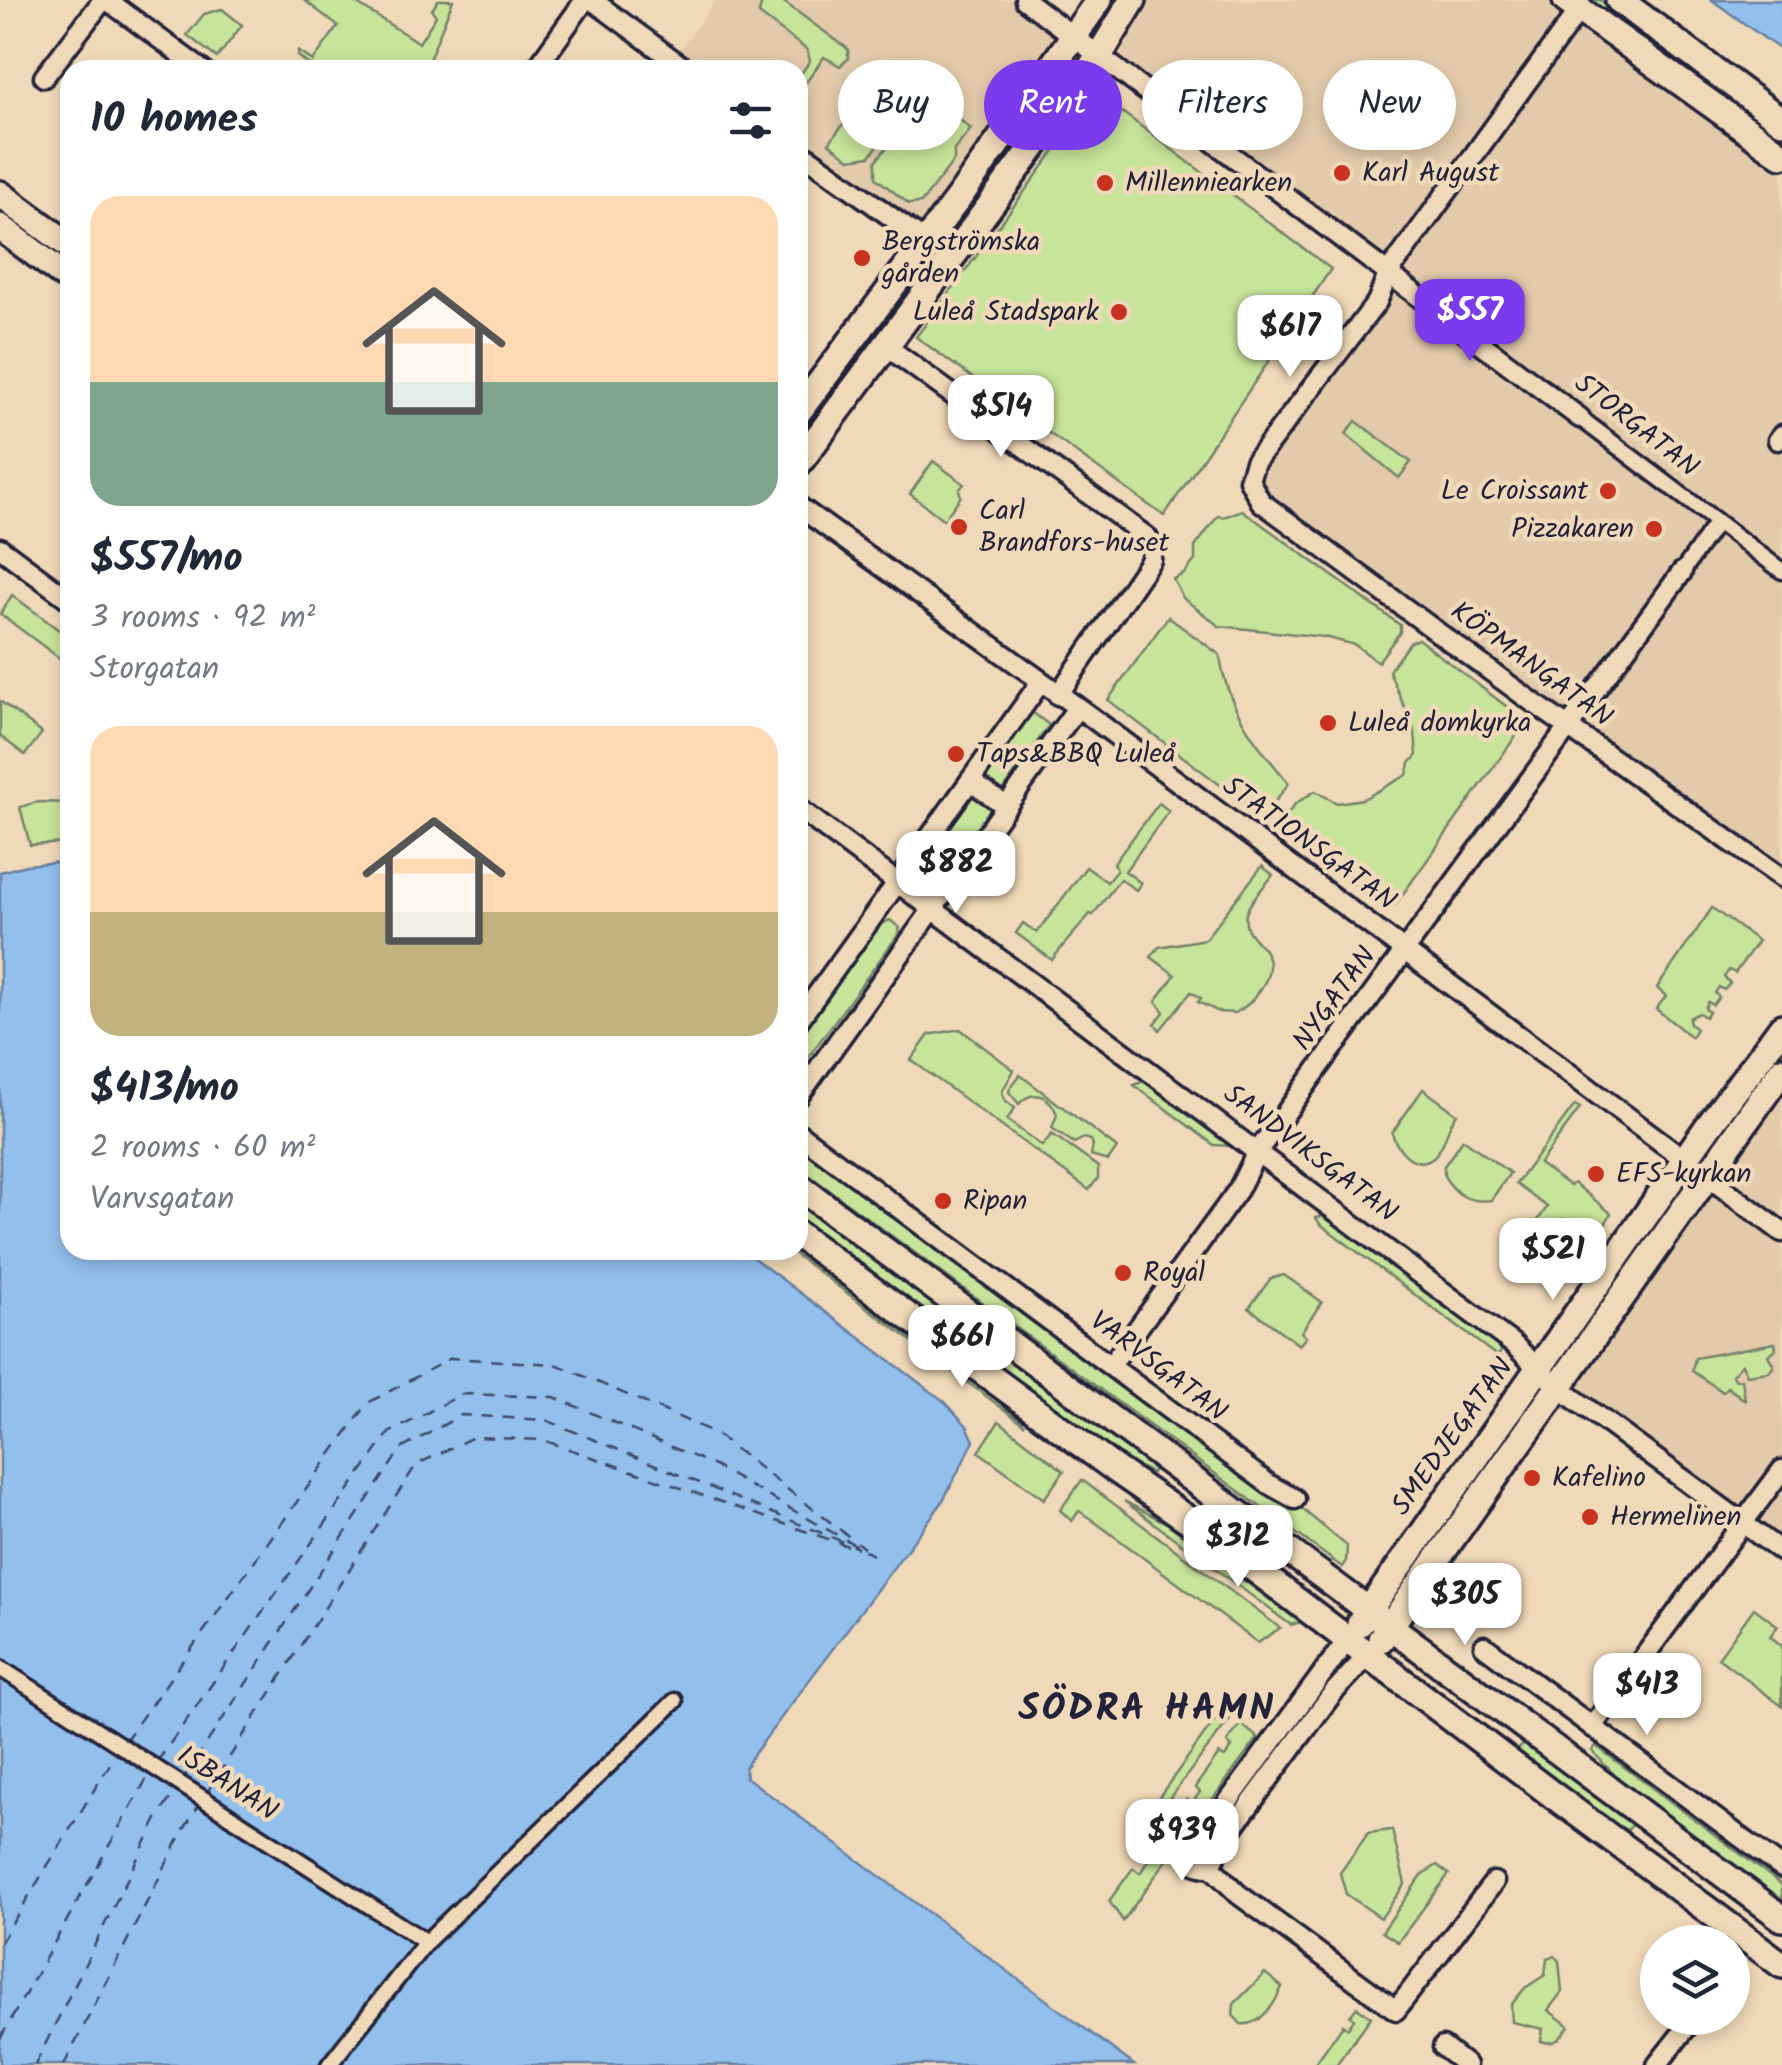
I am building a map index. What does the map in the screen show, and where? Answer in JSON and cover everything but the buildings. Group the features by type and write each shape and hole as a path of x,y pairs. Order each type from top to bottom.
{"main road":[{"path":"808,399 1099,0"},
{"path":"808,451 1099,56 1132,0"},
{"path":"1619,0 1782,121"},
{"path":"1572,5 1782,156"},
{"path":"0,194 60,239"},
{"path":"0,227 60,272"},
{"name":"SMEDJEGATAN","path":"1359,1646 1369,1611 1684,1160 1782,1027"},
{"name":"SMEDJEGATAN","path":"1359,1646 1390,1627 1782,1070"},
{"path":"808,1193 1782,1918"},
{"path":"808,1241 1359,1646 1782,1965"}],"street":[{"path":"44,77 105,0 188,60"},
{"path":"542,60 588,0 673,60"},
{"name":"STORGATAN","path":"1026,0 1782,572"},
{"path":"1389,272 1572,5"},
{"path":"808,157 926,242"},
{"name":"KÖPMANGATAN","path":"1389,272 1378,302 1255,462 1249,480 1252,492 1567,726 1782,878"},
{"path":"886,346 1145,536 1152,547 1151,560 1058,695"},
{"name":"STATIONSGATAN","path":"808,513 1406,950 1782,1232"},
{"name":"NYGATAN","path":"1111,1366 1238,1190 1257,1152 1716,522"},
{"path":"0,548 60,593"},
{"path":"808,1007 1040,683"},
{"path":"808,1083 1077,708"},
{"path":"970,781 1006,806"},
{"name":"SANDVIKSGATAN","path":"808,816 1540,1367 1558,1387 1782,1552"},
{"name":"VARVSGATAN","path":"808,1140 1294,1499"},
{"path":"1592,1727 1782,1470"},
{"path":"1359,1646 1332,1694 1223,1841 1209,1866 1238,1894 1396,2010 1494,1882"},
{"path":"1484,1646 1782,1868"},
{"name":"ISBANAN","path":"0,1668 426,1942"},
{"path":"329,2065 426,1942 675,1701"},
{"path":"1657,2065 1681,2035"},
{"path":"1443,2047 1466,2065"}],"shaded area":[{"path":"716,0 1025,0 1073,38 1057,60 984,60 984,150 991,150 924,242 808,157 808,60 674,60"},
{"path":"1133,0 1566,0 1782,154 1782,877 1261,502 1249,480 1388,272 1225,150 1303,150 1303,60 1142,60 1142,88 1122,72 1122,60 1100,56"},
{"path":"1782,1070 1782,1553 1559,1387"}],"green space":[{"path":"304,0 351,0 419,43 436,16 432,10 438,0 453,0 429,60 314,60 338,26"},
{"path":"762,0 781,0 848,49 848,59 838,60 838,65 824,57 808,80 807,50 759,14"},
{"path":"1587,0 1600,0 1782,134 1782,145"},
{"path":"222,9 242,25 217,58 187,35 204,14"},
{"name":"Luleå Stadspark","path":"1122,112 1142,127 1142,150 1173,150 1331,269 1164,516 916,337 1055,150 1122,150"},
{"path":"838,131 838,150 829,143"},
{"path":"838,150 875,150 870,156 850,159"},
{"path":"885,150 954,150 954,160 921,203 909,204 876,178 876,161"},
{"path":"1009,150 1019,150 924,281 808,430 808,418"},
{"path":"1356,421 1411,462 1399,478 1346,434"},
{"path":"933,461 964,484 959,490 961,496 944,520 910,494"},
{"path":"1242,510 1400,625 1400,632 1378,662 1355,645 1324,637 1219,626 1183,598 1173,579 1184,574 1195,560 1195,547 1218,516"},
{"path":"12,595 60,631 60,659 0,614"},
{"path":"1168,617 1220,655 1223,674 1244,724 1289,783 1265,815 1108,700"},
{"path":"1418,639 1519,716 1521,729 1395,905 1384,906 1277,829 1295,804 1315,791 1337,803 1363,799 1407,775 1417,755 1415,732 1389,671 1410,642"},
{"path":"0,701 42,733 25,755 0,736"},
{"path":"1031,711 1049,725 948,869 935,876 927,866 928,856"},
{"path":"37,802 60,803 60,844 30,845 20,807"},
{"path":"1159,803 1169,811 1125,871 1141,883 1136,890 1120,879 1052,960 1016,933 1023,923 1037,933 1086,867 1107,882 1117,870 1114,863"},
{"path":"1262,866 1273,875 1250,904 1245,921 1267,955 1266,980 1249,1003 1235,1013 1219,1012 1198,1002 1201,998 1191,992 1160,1030 1155,1024 1164,1012 1156,1001 1175,975 1151,957 1159,947 1205,939"},
{"path":"1712,908 1758,941 1735,973 1729,970 1724,977 1730,983 1724,990 1719,987 1715,993 1719,997 1713,1005 1708,1002 1705,1017 1699,1013 1689,1018 1696,1029 1691,1037 1656,1009 1666,996 1657,988"},
{"path":"890,920 900,928 898,935 808,1057 808,1022 879,925"},
{"path":"960,1029 1014,1070 1002,1092 1015,1108 1007,1120 1042,1146 1052,1134 1098,1167 1098,1178 1089,1190 911,1060 929,1035"},
{"path":"1020,1075 1117,1148 1108,1161 1091,1156 1090,1140 1084,1138 1074,1143 1052,1128 1057,1115 1046,1099 1030,1096 1019,1104 1009,1092"},
{"path":"1144,1081 1233,1146 1214,1145 1134,1085"},
{"path":"1423,1089 1457,1114 1437,1153 1422,1162 1408,1157 1392,1133"},
{"path":"1575,1105 1580,1108 1539,1164 1570,1186 1574,1183 1611,1213 1595,1243 1563,1219 1541,1249 1521,1234 1528,1224 1537,1222 1547,1207 1516,1184"},
{"path":"1463,1139 1510,1173 1491,1200 1463,1196 1444,1176 1444,1166"},
{"path":"808,1154 1077,1355 1290,1499 1347,1546 1342,1567 808,1174"},
{"path":"808,1206 1155,1465 1152,1473 1119,1457 808,1225"},
{"path":"1323,1216 1502,1351 1497,1356 1320,1224 1316,1218"},
{"path":"808,1257 982,1386 1025,1425 802,1260"},
{"path":"1284,1275 1322,1302 1301,1332 1306,1337 1299,1345 1249,1308 1271,1278"},
{"path":"1775,1343 1776,1349 1768,1355 1774,1366 1769,1372 1747,1375 1742,1364 1732,1375 1736,1380 1742,1379 1745,1400 1727,1387 1723,1392 1692,1371 1695,1358"},
{"path":"999,1421 1064,1471 1044,1499 979,1452"},
{"path":"1082,1480 1280,1628 1258,1643 1079,1511 1072,1521 1060,1510"},
{"path":"1124,1501 1168,1524 1300,1622 1291,1625"},
{"path":"1754,1608 1778,1626 1770,1636 1782,1646 1782,1706 1718,1658"},
{"path":"1223,1709 1232,1716 1155,1817 1148,1812"},
{"path":"1241,1724 1258,1738 1185,1836 1168,1825 1186,1799 1192,1803 1200,1792 1195,1787 1219,1754 1225,1757 1232,1747 1227,1742"},
{"path":"1526,1743 1633,1822 1628,1830 1614,1825 1519,1754 1517,1750"},
{"path":"1596,1746 1782,1885 1782,1903 1627,1788 1592,1751"},
{"path":"1392,1830 1405,1884 1381,1918 1346,1894 1340,1873 1368,1833"},
{"path":"1157,1836 1181,1840 1123,1921 1109,1901 1133,1868 1140,1873 1148,1861 1142,1856"},
{"path":"1437,1865 1449,1874 1398,1942 1382,1932 1422,1875"},
{"path":"1555,1956 1562,1992 1548,2010 1569,2026 1558,2040 1546,2042 1541,2041 1543,2029 1512,2022 1511,2005 1525,1988 1545,1975 1547,1958"},
{"path":"1265,1973 1282,1987 1279,1994 1261,2018 1241,2024 1233,2015 1234,2004"},
{"path":"1357,2007 1371,2017 1336,2065 1314,2065 1343,2025 1348,2028"}],"water":[{"path":"1712,0 1782,0 1782,51"},
{"path":"60,862 60,1260 756,1260 945,1402 967,1426 974,1441 941,1504 751,1758 745,1769 746,1777 1134,2065 0,2065 0,872"}],"ferry route":[{"path":"125,1741 368,1403 451,1358 556,1364 713,1432 864,1548"},
{"path":"157,1762 389,1433 462,1394 554,1397 709,1463 873,1555"},
{"path":"183,1779 401,1449 461,1415 546,1420 858,1548"},
{"path":"206,1794 416,1465 473,1437 543,1440 848,1546"},
{"path":"0,1943 118,1751"},
{"path":"0,2039 150,1773"},
{"path":"35,2065 158,1817 176,1790"},
{"path":"64,2065 199,1805"}],"place":[{"name":"Karl August","path":"1342,173"},
{"name":"Millenniearken","path":"1105,183"},
{"name":"Bergströmska gården","path":"862,258"},
{"name":"Luleå Stadspark","path":"1119,312"},
{"name":"Le Croissant","path":"1608,491"},
{"name":"Carl Brandfors-huset","path":"959,527"},
{"name":"Pizzakaren","path":"1654,529"},
{"name":"Luleå domkyrka","path":"1328,723"},
{"name":"Taps&BBQ Luleå","path":"956,754"},
{"name":"EFS-kyrkan","path":"1596,1174"},
{"name":"Ripan","path":"943,1201"},
{"name":"Royal","path":"1123,1273"},
{"name":"Kafelino","path":"1532,1478"},
{"name":"Hermelinen","path":"1590,1517"}],"district":[{"name":"SÖDRA HAMN","path":"1147,1710"}]}
